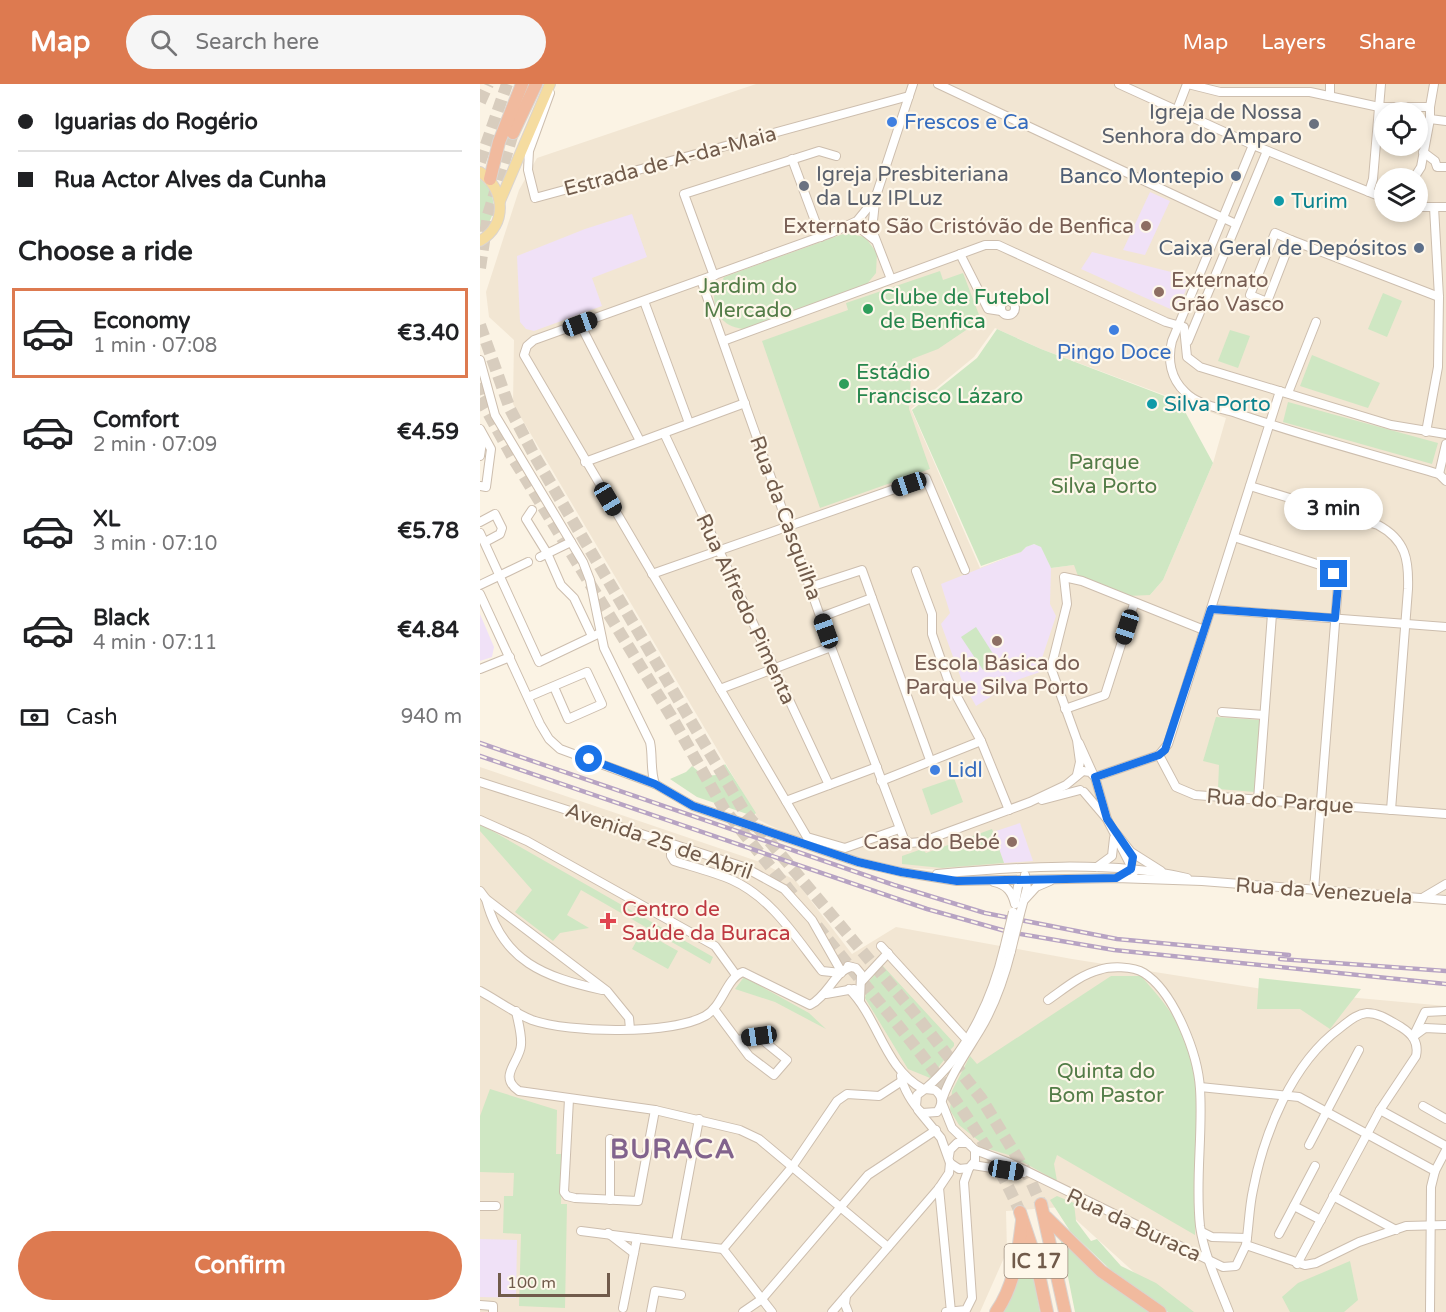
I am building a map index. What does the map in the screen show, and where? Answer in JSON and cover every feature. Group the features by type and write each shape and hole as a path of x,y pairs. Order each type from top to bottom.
{"highway":[{"path":"485,175 522,84"},
{"path":"513,133 536,84"},
{"name":"IC 17","path":"1041,1204 1046,1217 1065,1312"},
{"name":"IC 17","path":"996,1312 1005,1299 1013,1280 1021,1216 1038,1269 1047,1312"},
{"path":"1046,1217 1101,1271 1160,1312"}],"main road":[{"path":"480,241 497,222 500,201 551,84"},
{"path":"485,175 500,201"}],"street":[{"name":"Estrada de A-da-Maia","path":"551,84 546,110 529,151 528,170 535,198 909,96"},
{"path":"891,279 875,240 872,223 875,199 913,84"},
{"path":"938,84 1236,224"},
{"path":"1119,84 1253,145 1374,194"},
{"path":"1177,111 1187,84 1206,90 1244,88 1310,92 1374,106"},
{"path":"1330,84 1330,96"},
{"path":"1379,102 1381,84"},
{"path":"1428,128 1434,84"},
{"path":"1430,119 1446,121"},
{"path":"1253,145 1172,341 1170,363 1174,376 1184,392 1195,399 1269,424 1439,474 1446,481"},
{"path":"714,276 684,194 819,151 836,156"},
{"path":"1185,347 1267,151"},
{"path":"1369,192 1373,179 1375,156"},
{"path":"1428,156 1435,161 1437,167 1446,167"},
{"path":"792,159 821,237"},
{"path":"875,199 860,218 849,226 534,340 527,346 524,355 807,837 845,848 899,829 908,842 921,842 1030,802 1083,771 1095,778"},
{"path":"1428,207 1446,207"},
{"path":"1426,432 1438,378 1440,297 1434,207"},
{"path":"849,226 861,229 875,240"},
{"path":"1291,240 1267,302 1250,295 1275,233 1440,297"},
{"path":"723,341 985,245 1003,247 1166,322 1179,324 1185,329 1187,357 1200,367 1391,425 1446,434"},
{"path":"960,254 988,309 1001,311"},
{"name":"Rua da Casquilha","path":"701,280 810,588 899,829"},
{"path":"644,301 689,423"},
{"path":"1095,778 1159,755 1168,744 1269,424 1316,322"},
{"path":"580,324 640,441"},
{"path":"480,360 495,415 571,542 590,580 596,635"},
{"path":"585,462 745,403"},
{"path":"480,456 482,433"},
{"path":"480,486 486,487 492,451 482,433"},
{"name":"Rua Alfredo Pimenta","path":"664,433 829,785"},
{"path":"1439,474 1446,444"},
{"path":"652,574 926,478 965,570"},
{"path":"1250,486 1378,525 1391,532 1405,550 1409,566 1391,810"},
{"path":"532,510 526,519 544,555 596,635 650,742 655,784"},
{"path":"480,522 495,514 502,528 500,534 484,542"},
{"path":"480,533 539,662 596,635"},
{"path":"1234,537 1328,569 1334,574 1338,585 1314,890"},
{"path":"544,555 571,542"},
{"path":"480,585 528,562"},
{"path":"810,588 862,570 930,760"},
{"path":"916,571 932,614 932,634 948,680 981,741 1009,810"},
{"path":"1147,881 1131,869 1114,838 1095,778 1077,740 1051,668 1067,604 1064,577 1082,581 1134,604 1204,630"},
{"path":"480,594 540,724 549,739 560,748 632,774 704,810 858,862 924,875"},
{"path":"821,617 872,598"},
{"path":"1065,709 1105,695 1134,604"},
{"path":"1211,609 1446,627"},
{"path":"1258,800 1272,614"},
{"path":"720,689 831,646"},
{"path":"480,669 510,657"},
{"path":"528,697 587,672 602,704 568,719 554,687"},
{"path":"1221,712 1264,715"},
{"path":"1077,740 1080,762 1076,785 1107,819"},
{"path":"881,780 981,741"},
{"name":"Rua do Parque","path":"1159,755 1176,787 1195,795 1446,814"},
{"path":"786,801 876,767"},
{"path":"632,774 652,769"},
{"path":"1030,802 1091,790 1095,778"},
{"name":"Avenida 25 de Abril","path":"480,782 744,867 784,889 812,920 841,973"},
{"path":"480,820 527,841 715,946 738,974 750,975 805,1005 814,1004 841,973 854,967"},
{"path":"1111,828 1131,852 1164,872"},
{"path":"1094,868 1110,859 1114,838"},
{"path":"671,844 671,856 674,861 732,880 758,895 775,911 822,971 841,973"},
{"path":"1116,878 1131,869 1134,861 1131,852"},
{"path":"917,1108 917,1095 938,1078 966,1039 997,981 1018,908 1018,886 1024,879 1025,868"},
{"name":"Rua da Venezuela","path":"924,875 1025,868 1094,868 1164,872 1202,881"},
{"name":"Rua da Venezuela","path":"924,875 957,881 1116,878 1147,881 1202,881 1446,900"},
{"path":"1018,908 1036,887 1058,879"},
{"path":"988,881 1004,885 1010,891 1018,908"},
{"path":"1422,898 1446,884"},
{"path":"480,891 486,899 607,991 630,1018 630,1029"},
{"path":"486,899 492,922 507,946 533,967 566,981 607,991"},
{"path":"881,946 966,1039"},
{"path":"917,1108 925,1114 932,1114 939,1110 957,1067 982,1028 1003,984 1007,950"},
{"path":"825,994 848,989 861,982 872,967 888,953"},
{"path":"836,962 854,967 872,967"},
{"path":"854,967 861,974 860,1002"},
{"path":"1048,1000 1098,970 1114,968 1142,972 1173,1006 1192,1049 1200,1087 1202,1232 1209,1260 1229,1312"},
{"path":"841,973 840,981 860,1002 917,1108 936,1130 949,1160 959,1169 971,1167"},
{"path":"480,991 531,1019 557,1026 630,1029 690,1022 714,1009 738,974"},
{"path":"714,1009 737,1040 749,1056 774,1075 787,1060 759,1036 737,1040"},
{"path":"516,1011 521,1045 510,1070 513,1086 524,1093 655,1110 741,1130 759,1139 888,1247"},
{"path":"1297,1264 1380,1110 1415,1061 1417,1052 1413,1037 1425,1012 1446,1011"},
{"path":"1247,1241 1251,1198 1261,1158 1287,1095 1318,1048 1357,1016 1370,1013 1380,1015 1413,1037"},
{"path":"1413,1037 1425,1028 1446,1029"},
{"path":"1309,1145 1359,1050"},
{"path":"901,1077 924,1089 935,1090 942,1102 948,1123 975,1150 976,1155 964,1182 972,1299 966,1310 945,1312"},
{"path":"723,1249 792,1167 837,1101 848,1094 879,1096 901,1077"},
{"path":"1200,1087 1299,1097 1435,1171"},
{"path":"569,1099 564,1192 567,1196 575,1198 638,1201 655,1110"},
{"path":"1424,1106 1446,1119"},
{"path":"1380,1110 1446,1148 1435,1171 1431,1187 1430,1312"},
{"path":"676,1242 699,1119"},
{"path":"743,1312 762,1299 868,1175 936,1130"},
{"path":"610,1139 610,1200"},
{"path":"832,1312 950,1173 949,1160 952,1146 968,1143"},
{"name":"Rua da Buraca","path":"975,1150 1010,1163 1028,1174 1209,1260 1230,1267 1236,1266 1247,1241"},
{"path":"1279,1234 1315,1166"},
{"name":"Rua da Buraca","path":"971,1167 1028,1174"},
{"path":"939,1188 951,1312"},
{"path":"1333,1196 1396,1230"},
{"path":"480,1206 496,1206"},
{"path":"1294,1206 1321,1220"},
{"path":"1202,1232 1212,1237 1247,1241 1297,1264 1316,1263 1357,1239 1406,1226 1446,1225"},
{"path":"581,1231 723,1249 772,1312"},
{"path":"607,1233 634,1253"},
{"path":"623,1308 637,1238"},
{"path":"651,1312 655,1291 681,1295"},
{"path":"848,1293 845,1304 848,1312"},
{"path":"480,1305 493,1306 493,1312"}],"shaded area":[{"path":"756,84 1446,84 1446,895 1048,865 942,870 900,867 818,848 759,820 513,404 514,340 489,317 486,292 519,190 537,158","holes":["995,328 1041,349 1226,418 1213,463 1163,580 1150,595 1074,565 1051,568 1026,547 1021,552 980,568 911,409 974,357"]},
{"name":"Externato São Cristóvão de Benfica","path":"1150,192 1170,201 1145,255 1123,250"},
{"path":"632,214 647,257 592,278 602,306 534,331 526,329 520,322 517,256 585,229"},
{"name":"Externato Grão Vasco","path":"1092,252 1191,277 1177,312 1081,269"},
{"name":"Escola Básica do Parque Silva Porto","path":"1033,544 1041,546 1051,568 1050,604 1056,616 1042,658 1043,671 1017,680 976,706 962,681 941,624 950,613 941,584 1021,552"},
{"path":"480,614 494,647 492,657 480,661"},
{"path":"480,767 760,862 795,880 852,954 896,927 1072,959 1269,990 1446,1006 1446,1312 1178,1312 1062,1207 1006,1211 1007,1251 980,1312 480,1312"},
{"name":"Casa do Bebé","path":"1020,823 1033,861 1004,863 993,832"},
{"path":"480,1239 517,1240 516,1298 480,1297"}],"green space":[{"path":"480,179 490,191 494,206 490,220 480,232"},
{"name":"Jardim do Mercado","path":"846,233 865,237 877,253 876,273 867,284 745,329 732,326 722,320 716,309 714,296 724,277"},
{"name":"Estádio Francisco Lázaro","path":"940,271 943,280 963,273 981,320 938,349 912,359 909,409 930,469 820,508 762,341 848,310 846,303"},
{"path":"1383,293 1402,301 1387,337 1368,329"},
{"name":"Parque Silva Porto","path":"997,329 1041,349 1175,400 1183,408 1213,463 1163,580 1150,595 1128,596 1078,576 1074,565 1051,568 1041,547 1034,544 1021,552 981,566 912,410 977,358"},
{"path":"1230,330 1250,336 1238,368 1218,361"},
{"path":"1312,355 1380,383 1368,408 1300,386"},
{"path":"1288,402 1438,443 1432,464 1283,422"},
{"path":"976,627 997,660 983,670 961,637"},
{"path":"1216,717 1261,720 1255,792 1218,789 1219,765 1203,761"},
{"path":"725,764 756,813 753,816 697,797 670,779 686,772 692,766 704,776 716,775"},
{"path":"954,778 963,802 931,815 922,789"},
{"path":"480,824 713,957 710,964 581,890 567,915 589,928 560,933 553,941 515,912 532,890 480,831"},
{"path":"992,829 1004,863 942,868 902,864 902,856 922,849 926,853"},
{"path":"642,931 678,951 668,969 632,949"},
{"path":"883,966 954,1043 930,1078 908,1069 865,998 870,980"},
{"name":"Quinta do Bom Pastor","path":"1111,976 1141,976 1171,1013 1188,1050 1197,1101 1198,1157 1195,1235 1057,1155 1054,1164 1057,1181 1012,1156 989,1149 959,1125 950,1110 952,1091 970,1056 977,1064"},
{"path":"744,977 809,1013 826,1029 775,1002 735,989"},
{"path":"1259,978 1361,989 1330,1029 1300,1009 1257,1009"},
{"path":"490,1089 557,1110 556,1154 562,1154 561,1204 567,1204 565,1308 519,1306 521,1234 503,1233 504,1196 513,1196 514,1173 480,1172 480,1116"},
{"path":"1057,1196 1074,1203 1076,1221 1091,1241 1097,1239 1121,1266 1156,1283 1194,1312 1168,1312 1115,1274 1070,1231 1050,1200"},
{"path":"1066,1239 1098,1275 1149,1312 1075,1312 1061,1242"},
{"path":"1029,1253 1040,1312 1003,1312 1011,1298 1025,1254"},
{"path":"1350,1261 1358,1300 1344,1312 1290,1312 1282,1297 1298,1283"}],"tunnel":[{"path":"480,102 488,84"},
{"path":"480,162 507,84"},
{"path":"480,268 488,215 513,133"},
{"path":"480,325 510,409 534,455 744,811 915,1014 981,1098 1028,1175 1041,1204"},
{"path":"480,383 487,405"},
{"path":"480,398 513,458 671,716 724,809 794,896"},
{"path":"817,926 954,1098 979,1135 1020,1212"}],"railway":[{"path":"480,743 894,885 985,913 1117,939 1289,955"},
{"path":"480,756 927,909 1009,932 1114,950 1446,984"},
{"path":"1280,959 1446,971"}],"place":[{"name":"Frescos e Ca","path":"892,122"},
{"name":"Igreja de Nossa Senhora do Amparo","path":"1314,124"},
{"name":"Banco Montepio","path":"1236,176"},
{"name":"Igreja Presbiteriana da Luz IPLuz","path":"804,186"},
{"name":"Turim","path":"1279,201"},
{"name":"Externato São Cristóvão de Benfica","path":"1146,226"},
{"name":"Caixa Geral de Depósitos","path":"1419,248"},
{"name":"Externato Grão Vasco","path":"1159,292"},
{"name":"Clube de Futebol de Benfica","path":"868,309"},
{"name":"Pingo Doce","path":"1114,330"},
{"name":"Estádio Francisco Lázaro","path":"844,384"},
{"name":"Silva Porto","path":"1152,404"},
{"name":"Escola Básica do Parque Silva Porto","path":"997,641"},
{"name":"Lidl","path":"935,770"},
{"name":"Casa do Bebé","path":"1012,842"},
{"name":"Centro de Saúde da Buraca","path":"608,921"}],"district":[{"name":"BURACA","path":"673,1149"}],"route":[{"path":"589,759 655,784 693,806 858,862 901,872 957,881 1116,878 1128,873 1133,865 1133,857 1122,839 1111,828 1095,777 1159,755 1165,750 1211,609 1335,618 1338,585 1334,574"}]}
